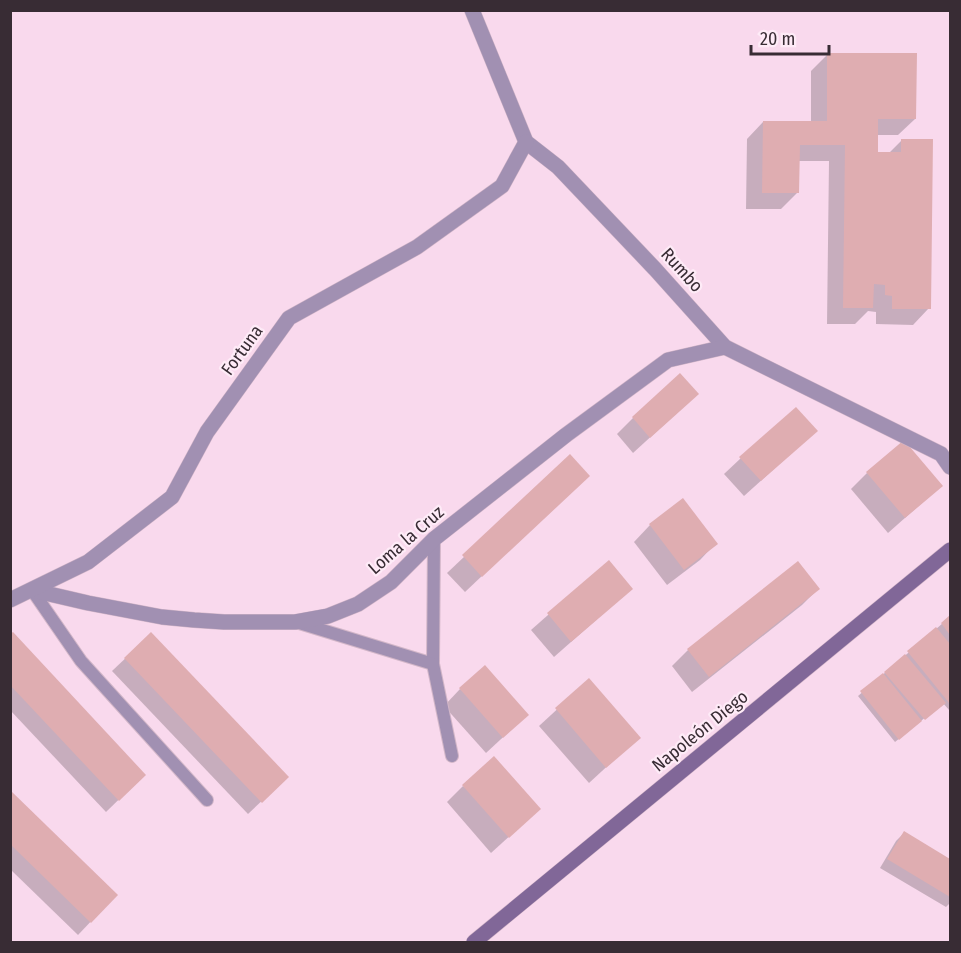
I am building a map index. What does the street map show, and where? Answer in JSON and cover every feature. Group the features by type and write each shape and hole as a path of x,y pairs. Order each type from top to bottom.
{"main road":[{"name":"Napoleón Diego","path":"474,942 951,550"}],"street":[{"name":"Rumbo","path":"472,10 526,142 558,167 725,347 941,454 951,467"},
{"name":"Fortuna","path":"10,600 88,562 172,497 207,432 289,318 417,247 502,186 526,142"},
{"name":"Loma la Cruz","path":"32,590 162,617 224,622 295,622 328,616 358,604 391,582 434,539 566,435 668,360 725,347"}],"lane":[{"path":"434,539 433,664 452,756"},
{"path":"32,590 81,661 207,800"},
{"path":"295,622 433,664"}],"building":[{"path":"827,53 917,53 916,119 878,119 878,152 901,152 901,139 933,139 931,309 892,309 892,296 885,295 885,285 874,284 873,308 843,308 845,145 800,145 799,193 762,193 763,121 827,121"},
{"path":"680,373 699,394 650,438 632,417"},
{"path":"796,407 818,431 761,481 739,457"},
{"path":"904,440 943,486 905,518 866,472"},
{"path":"570,454 590,476 482,577 462,555"},
{"path":"683,498 718,544 684,570 649,524"},
{"path":"609,560 633,589 571,642 547,613"},
{"path":"798,561 820,589 709,677 687,649"},
{"path":"950,615 950,635 941,623"},
{"path":"936,627 950,644 950,704 907,651"},
{"path":"13,632 146,775 119,801 10,685 10,634"},
{"path":"151,632 289,777 262,803 124,658"},
{"path":"905,654 946,703 925,720 884,672"},
{"path":"485,665 529,715 503,738 459,688"},
{"path":"883,673 922,721 899,740 860,691"},
{"path":"589,678 641,738 606,768 555,708"},
{"path":"494,756 541,809 509,838 462,785"},
{"path":"10,790 118,895 91,923 10,844"},
{"path":"904,831 950,859 950,897 887,859"}]}
